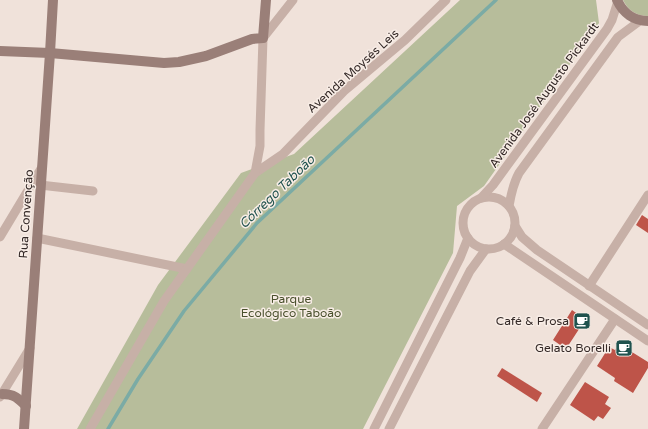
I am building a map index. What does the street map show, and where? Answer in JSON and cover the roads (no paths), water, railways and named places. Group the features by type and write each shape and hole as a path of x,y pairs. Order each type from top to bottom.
{"street":[{"name":"Rua Convenção","path":"24,429 53,0"},
{"path":"90,429 164,301 256,173 260,146 263,38 266,0"},
{"path":"0,51 50,53 164,63 179,62 206,56 252,39 263,38 293,0"},
{"name":"Avenida Moysés Leis","path":"256,173 283,154 344,91 405,40 446,0"},
{"path":"618,1 627,14 631,17 644,20"},
{"name":"Avenida José Augusto Pickardt","path":"481,198 493,185 607,28 612,20 618,1"},
{"path":"509,206 512,186 519,173 618,37 644,20"},
{"path":"0,237 42,167"},
{"path":"40,185 93,191"},
{"path":"589,286 648,195"},
{"path":"493,197 509,206 514,215 515,226 511,236 504,244 498,247 486,249 479,247 468,238 464,231 464,215 468,207 474,202 481,198 493,197"},
{"path":"515,226 522,237 537,250 648,325"},
{"path":"37,238 187,269"},
{"path":"374,429 460,258 468,238"},
{"path":"504,244 648,341"},
{"path":"389,429 470,271 486,249"},
{"path":"542,429 614,319"},
{"path":"1,396 30,348"},
{"path":"1,396 14,395 26,406"}],"waterway":[{"name":"Córrego Taboão","path":"108,429 138,379 184,311 257,223 496,0"}],"place":[{"name":"Café & Prosa","path":"582,321"},
{"name":"Gelato Borelli","path":"624,348"}],"park label":[{"name":"Parque Ecológico Taboão","path":"291,306"}]}
